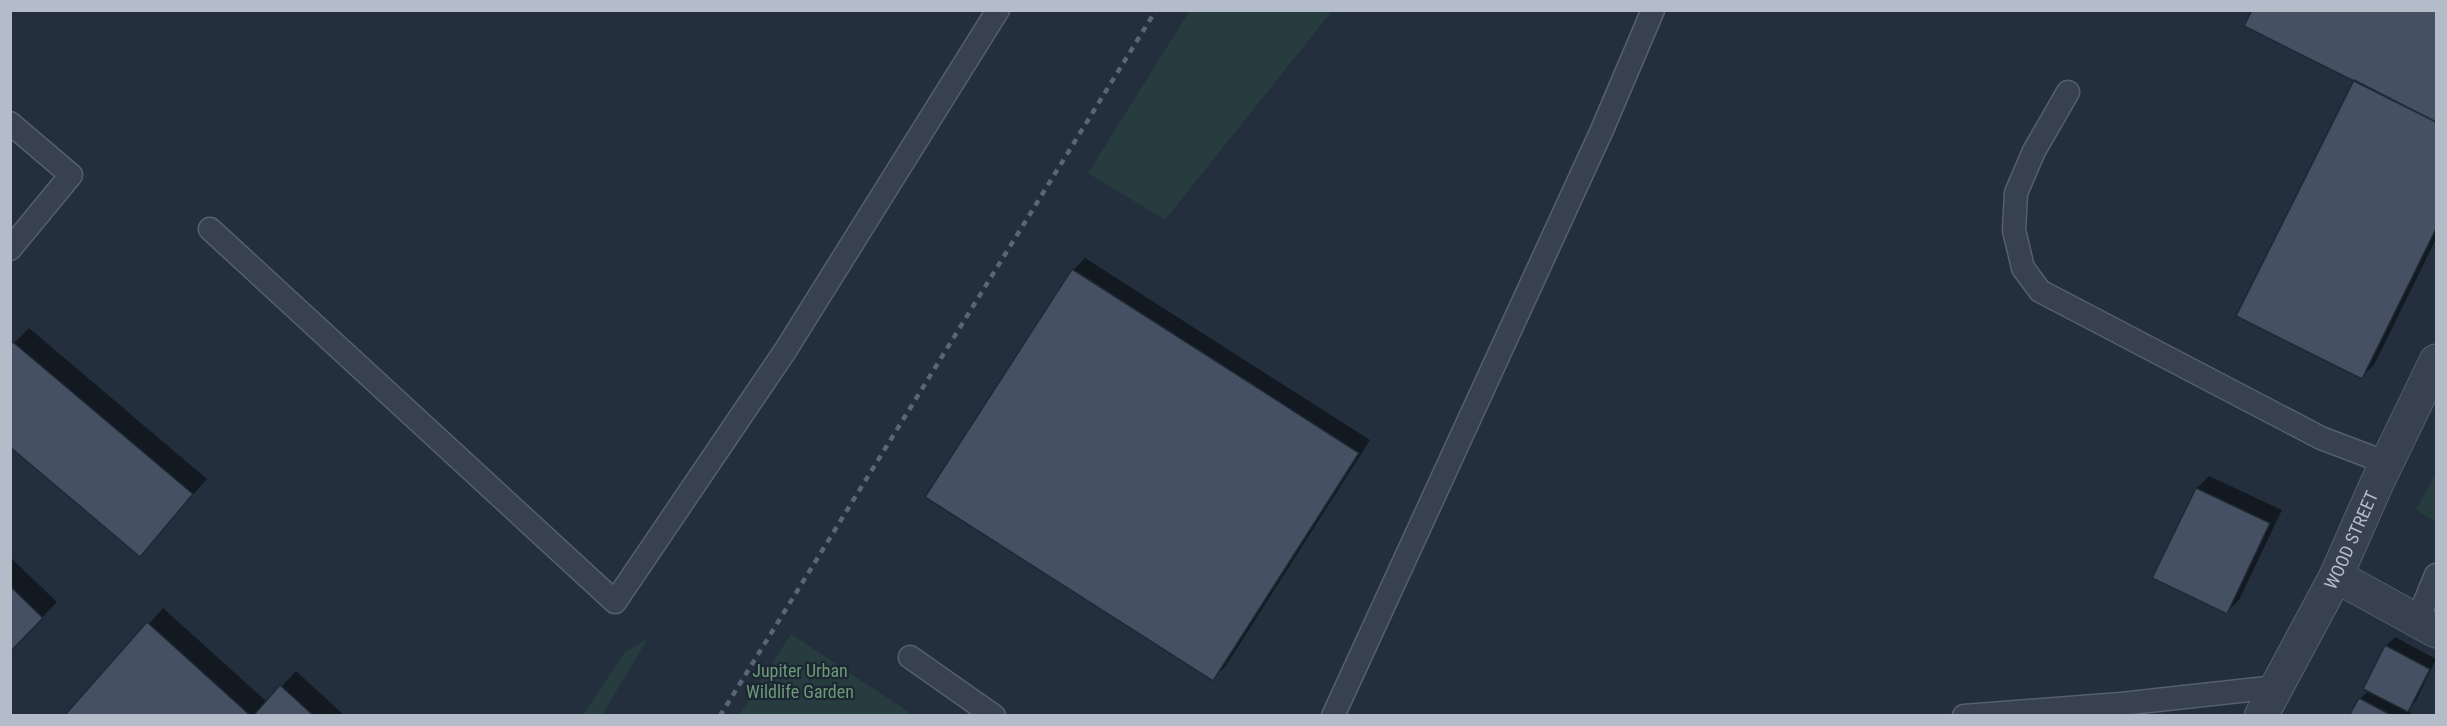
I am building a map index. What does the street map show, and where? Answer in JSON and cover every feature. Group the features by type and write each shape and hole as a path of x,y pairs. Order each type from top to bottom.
{"street":[{"name":"WOOD STREET","path":"2261,716 2336,576 2436,361"},
{"path":"2336,576 2427,626"}],"lane":[{"path":"210,229 615,602 785,351 998,10"},
{"path":"1333,716 1602,130 1653,10"},
{"path":"2068,92 2034,151 2016,193 2013,230 2022,268 2040,291 2321,438 2387,463"},
{"path":"10,123 71,175 10,249"},
{"path":"2427,626 2436,576"},
{"path":"910,657 994,716"},
{"path":"1964,716 2121,704 2276,687"}],"green space":[{"path":"1190,10 1332,11 1165,220 1088,173"},
{"path":"2436,472 2436,522 2416,510"},
{"name":"Jupiter Urban Wildlife Garden","path":"791,634 913,715 739,715"},
{"path":"648,638 602,715 583,715 624,653"}],"building":[{"path":"2252,10 2436,10 2436,122 2244,26"},
{"path":"2354,80 2436,122 2436,229 2362,379 2236,316"},
{"path":"1072,269 1359,453 1213,681 925,497"},
{"path":"13,342 193,494 140,557 10,447 10,345"},
{"path":"2196,488 2270,523 2227,614 2152,578"},
{"path":"10,586 43,618 10,652"},
{"path":"147,622 251,716 64,716"},
{"path":"2385,645 2430,669 2408,712 2363,689"},
{"path":"280,685 314,716 253,716"},
{"path":"2359,698 2393,716 2349,716"}],"railway":[{"path":"720,716 1156,10"}]}
